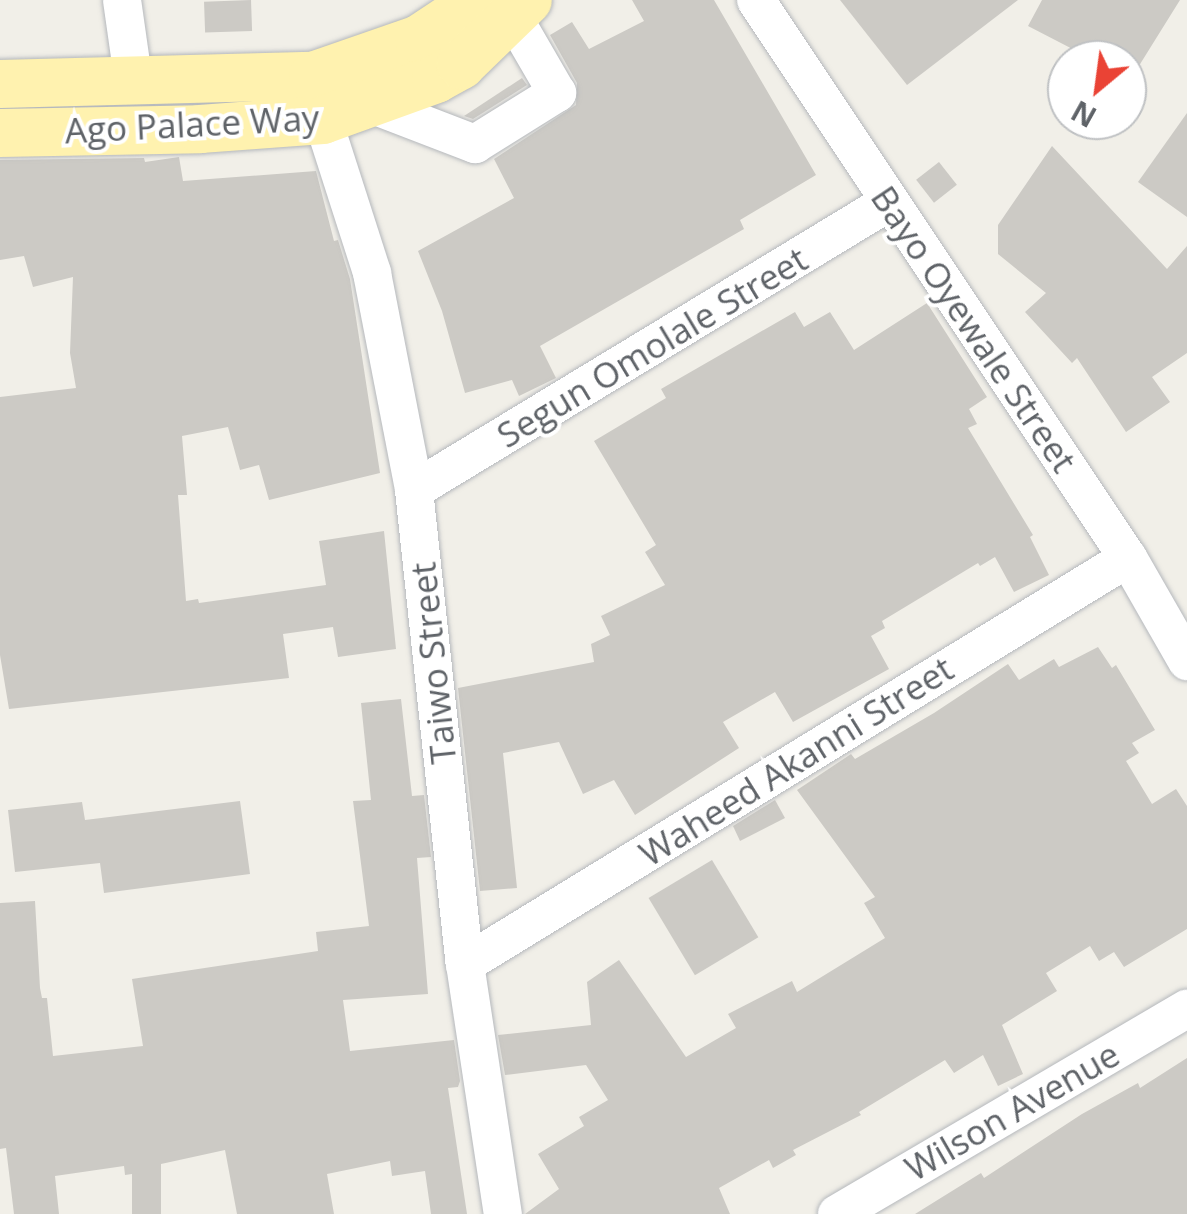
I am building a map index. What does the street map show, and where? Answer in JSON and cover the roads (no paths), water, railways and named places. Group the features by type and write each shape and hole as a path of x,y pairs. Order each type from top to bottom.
{"main road":[{"name":"Ago Palace Way","path":"0,84 65,80 134,84 313,76 506,6"},
{"name":"Ago Palace Way","path":"0,134 200,130 323,120 405,94 461,65 506,6"}],"street":[{"path":"122,0 134,84"},
{"name":"Bayo Oyewale Street","path":"756,0 1128,558 1187,661"},
{"path":"368,103 475,144 557,93 506,6"},
{"name":"Taiwo Street","path":"323,120 372,272 414,490 465,964 503,1214"},
{"name":"Segun Omolale Street","path":"414,490 889,202"},
{"name":"Waheed Akanni Street","path":"465,964 1128,558"},
{"name":"Wilson Avenue","path":"837,1214 1187,1009"}]}
